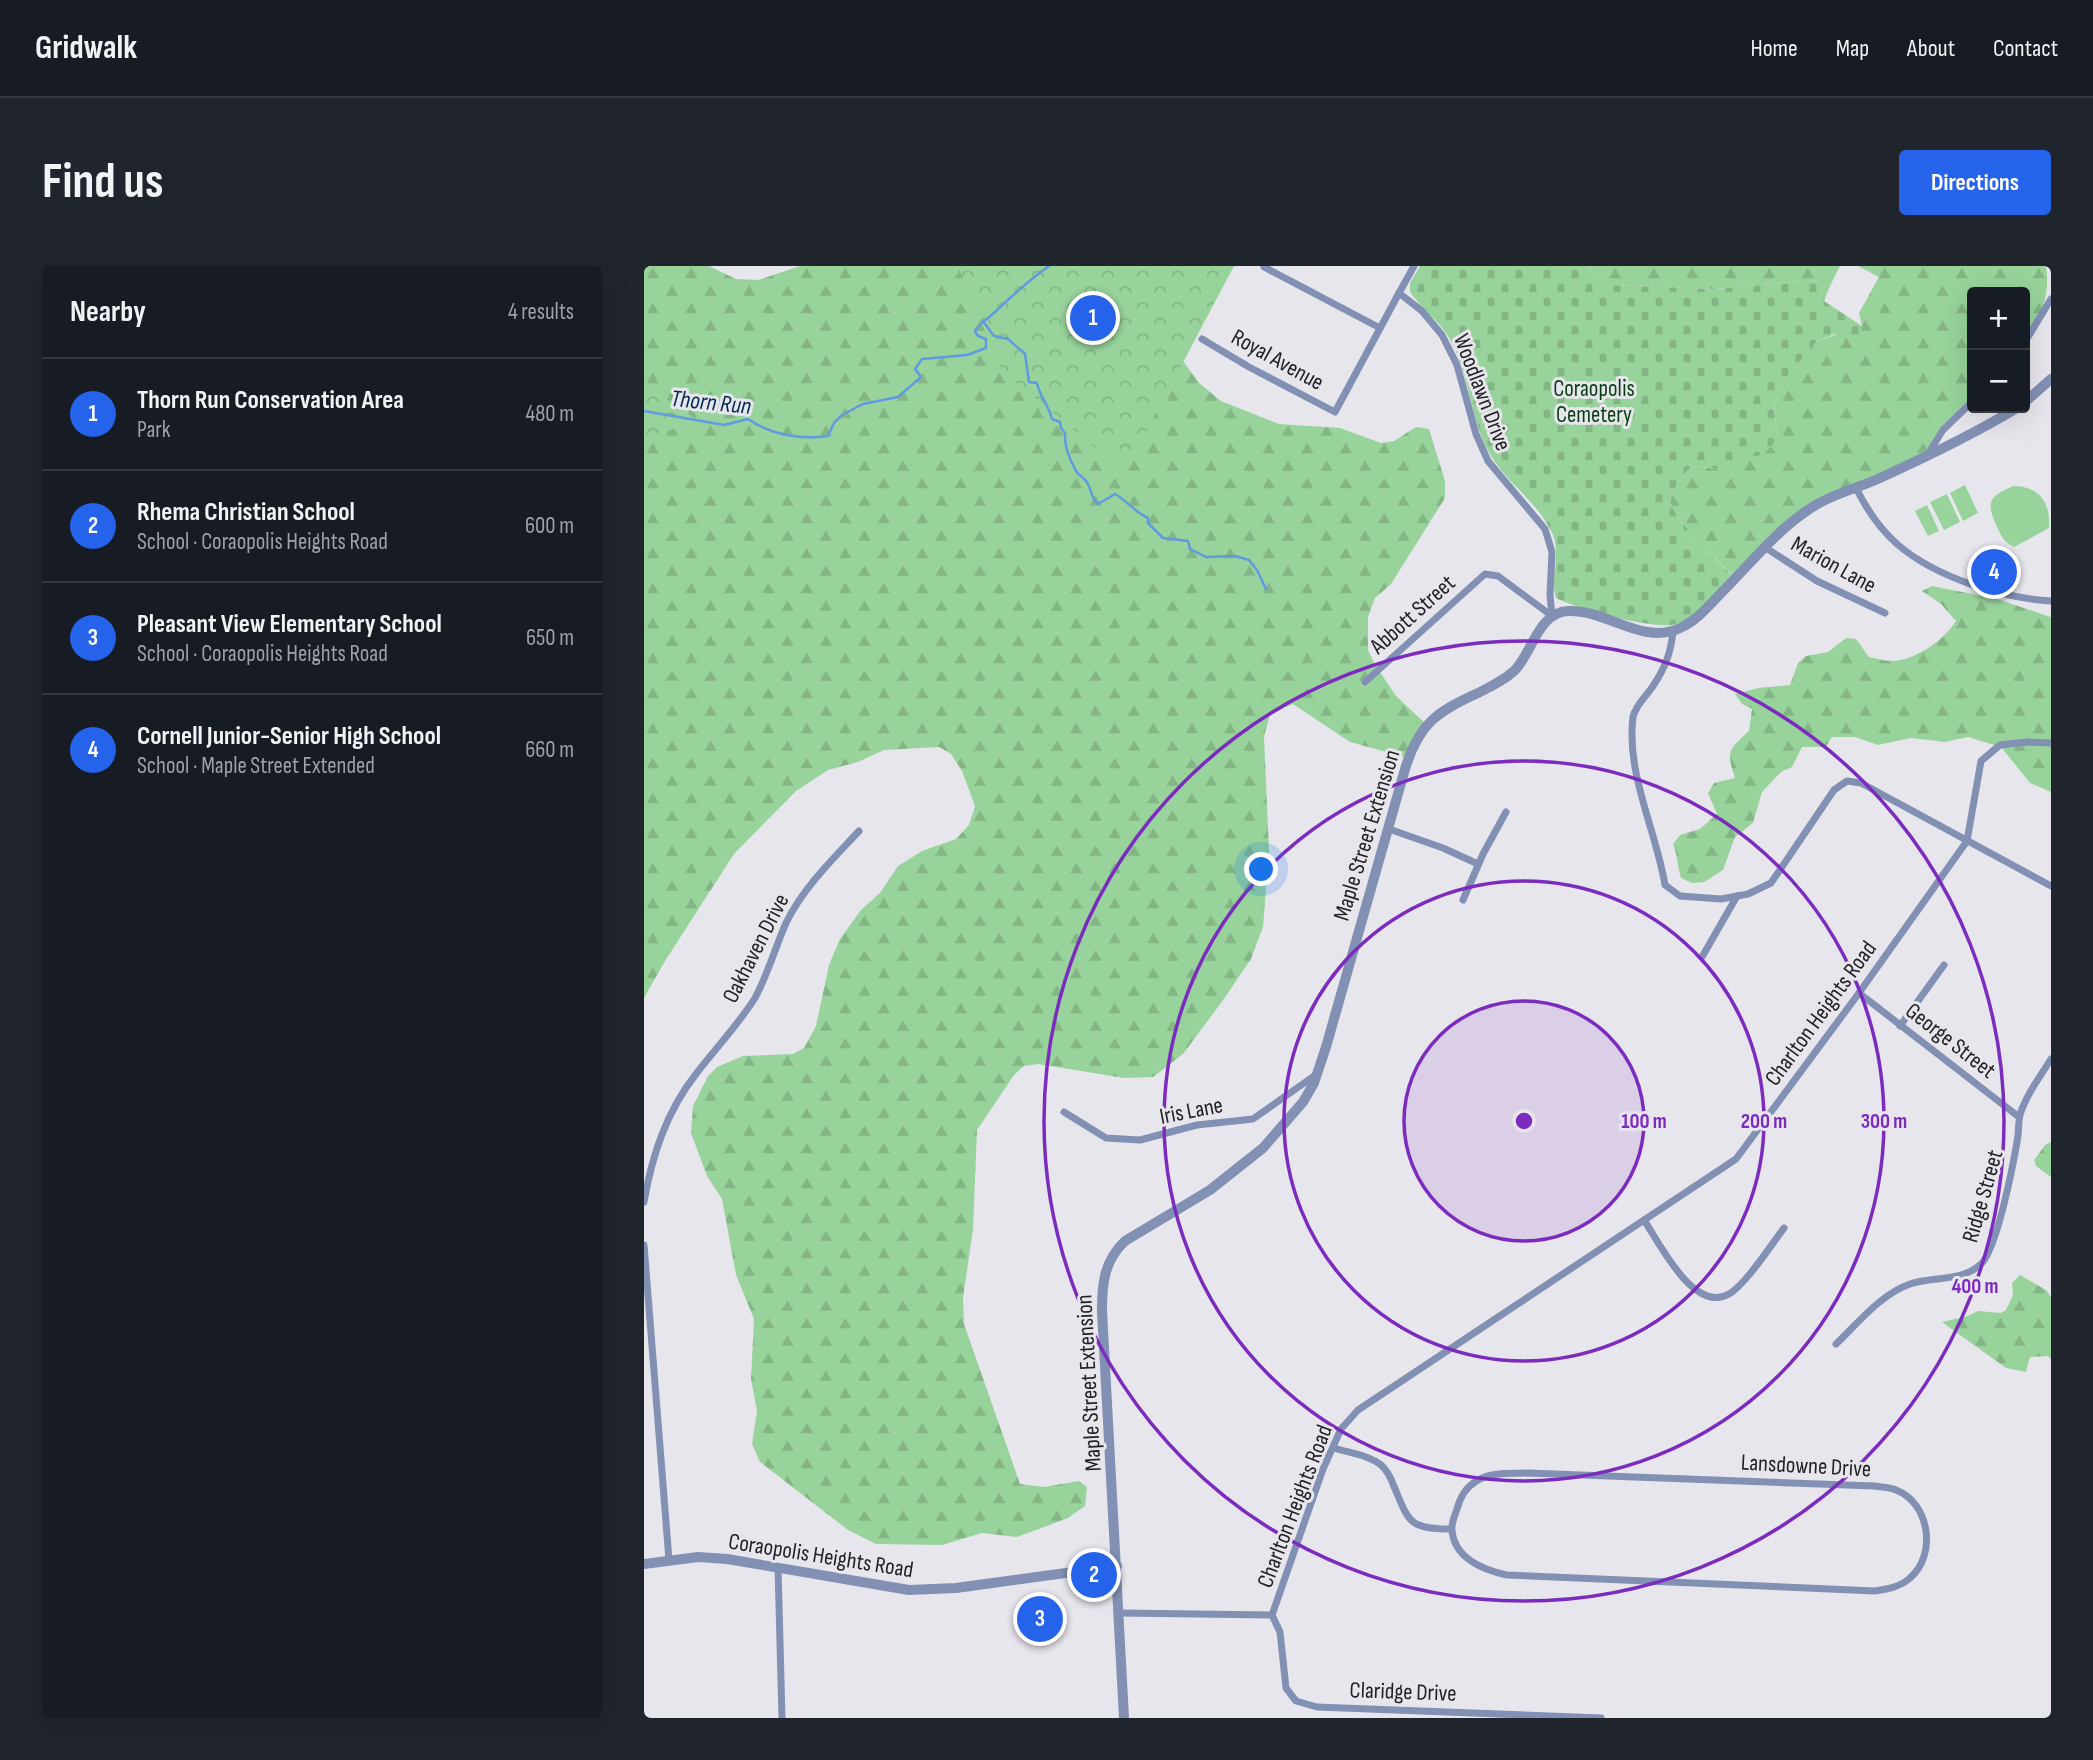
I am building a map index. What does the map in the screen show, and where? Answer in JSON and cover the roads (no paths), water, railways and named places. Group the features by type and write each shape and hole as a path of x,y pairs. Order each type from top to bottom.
{"street":[{"path":"1264,267 1380,328 1414,266"},
{"name":"Woodlawn Drive","path":"1399,293 1422,311 1442,335 1457,365 1476,434 1488,461 1545,529 1552,552 1552,616"},
{"path":"2030,334 2051,299"},
{"name":"Royal Avenue","path":"1202,339 1335,412 1380,328"},
{"path":"2030,398 2051,379"},
{"path":"1928,454 1943,430 1967,407"},
{"path":"1552,616 1562,611 1576,611 1638,630 1656,632 1673,631 1687,625 1796,518 1813,506 1928,454 2007,413"},
{"path":"1856,488 1873,517 1896,543 1909,553 1957,579 1979,587 2009,595 2051,601"},
{"name":"Marion Lane","path":"1766,548 1817,581 1885,613"},
{"name":"Abbott Street","path":"1365,682 1485,574 1498,576 1552,616"},
{"name":"Maple Street Extension","path":"1124,1718 1102,1311 1106,1268 1116,1249 1125,1241 1210,1190 1256,1155 1303,1102 1318,1073 1408,758 1420,732 1443,710 1513,672 1529,652 1542,626 1552,616"},
{"path":"1673,631 1671,652 1655,684 1633,714 1633,742 1637,776 1660,853 1665,885 1680,897 1721,899 1748,894 1771,883 1834,790 1847,781 1861,783 2051,886"},
{"path":"1967,841 1981,761 2000,745 2051,744"},
{"path":"1463,900 1478,864 1506,812"},
{"path":"1389,829 1478,864"},
{"name":"Oakhaven Drive","path":"644,1202 655,1150 677,1102 756,996 787,921 800,901 815,879 859,831"},
{"name":"Charlton Heights Road","path":"1120,1613 1272,1615 1324,1469 1342,1429 1357,1410 1736,1159 1967,841"},
{"path":"1702,957 1737,896"},
{"path":"1900,1026 1944,965"},
{"name":"George Street","path":"1859,993 2019,1117"},
{"name":"Ridge Street","path":"1836,1344 1888,1295 1900,1288 1922,1280 1946,1279 1982,1264 1995,1241 2015,1157 2019,1117 2025,1101 2051,1059"},
{"name":"Iris Lane","path":"1064,1112 1106,1138 1140,1140 1197,1125 1253,1119 1318,1073"},
{"path":"1644,1220 1689,1286 1703,1296 1716,1299 1741,1285 1784,1228"},
{"path":"644,1245 670,1560"},
{"path":"1334,1448 1367,1458 1382,1466 1392,1479 1405,1512 1413,1523 1427,1529 1451,1529"},
{"name":"Lansdowne Drive","path":"1528,1473 1874,1486 1896,1490 1912,1501 1923,1518 1927,1541 1923,1564 1910,1578 1894,1588 1875,1591 1507,1576 1488,1572 1474,1563 1460,1551 1451,1529 1461,1496 1475,1481 1494,1474 1528,1473"},
{"name":"Coraopolis Heights Road","path":"644,1564 698,1557 727,1559 909,1590 956,1588 1117,1566"},
{"path":"778,1567 782,1718"},
{"name":"Claridge Drive","path":"1272,1615 1280,1632 1286,1688 1296,1700 1317,1707 1601,1718"}],"waterway":[{"name":"Thorn Run","path":"644,411 724,425 748,419 766,429 786,435 828,436 834,423 842,415 863,404 898,397 921,377 915,369 922,359 967,355 986,348 986,339 978,336 975,331 977,328 1049,266"},
{"path":"983,321 994,336 1008,339 1025,354 1029,382 1037,383 1052,419 1060,422 1065,433 1066,447 1077,473 1087,482 1098,504 1115,494 1148,518 1148,523 1163,538 1188,541 1190,549 1206,557 1235,556 1249,560 1266,589"}],"place":[{"name":"Thorn Run Conservation Area","path":"1093,318"},
{"name":"Cornell Junior-Senior High School","path":"1994,572"},
{"name":"Rhema Christian School","path":"1094,1575"},
{"name":"Pleasant View Elementary School","path":"1040,1619"}],"park label":[{"name":"Coraopolis Cemetery","path":"1594,401"}]}
